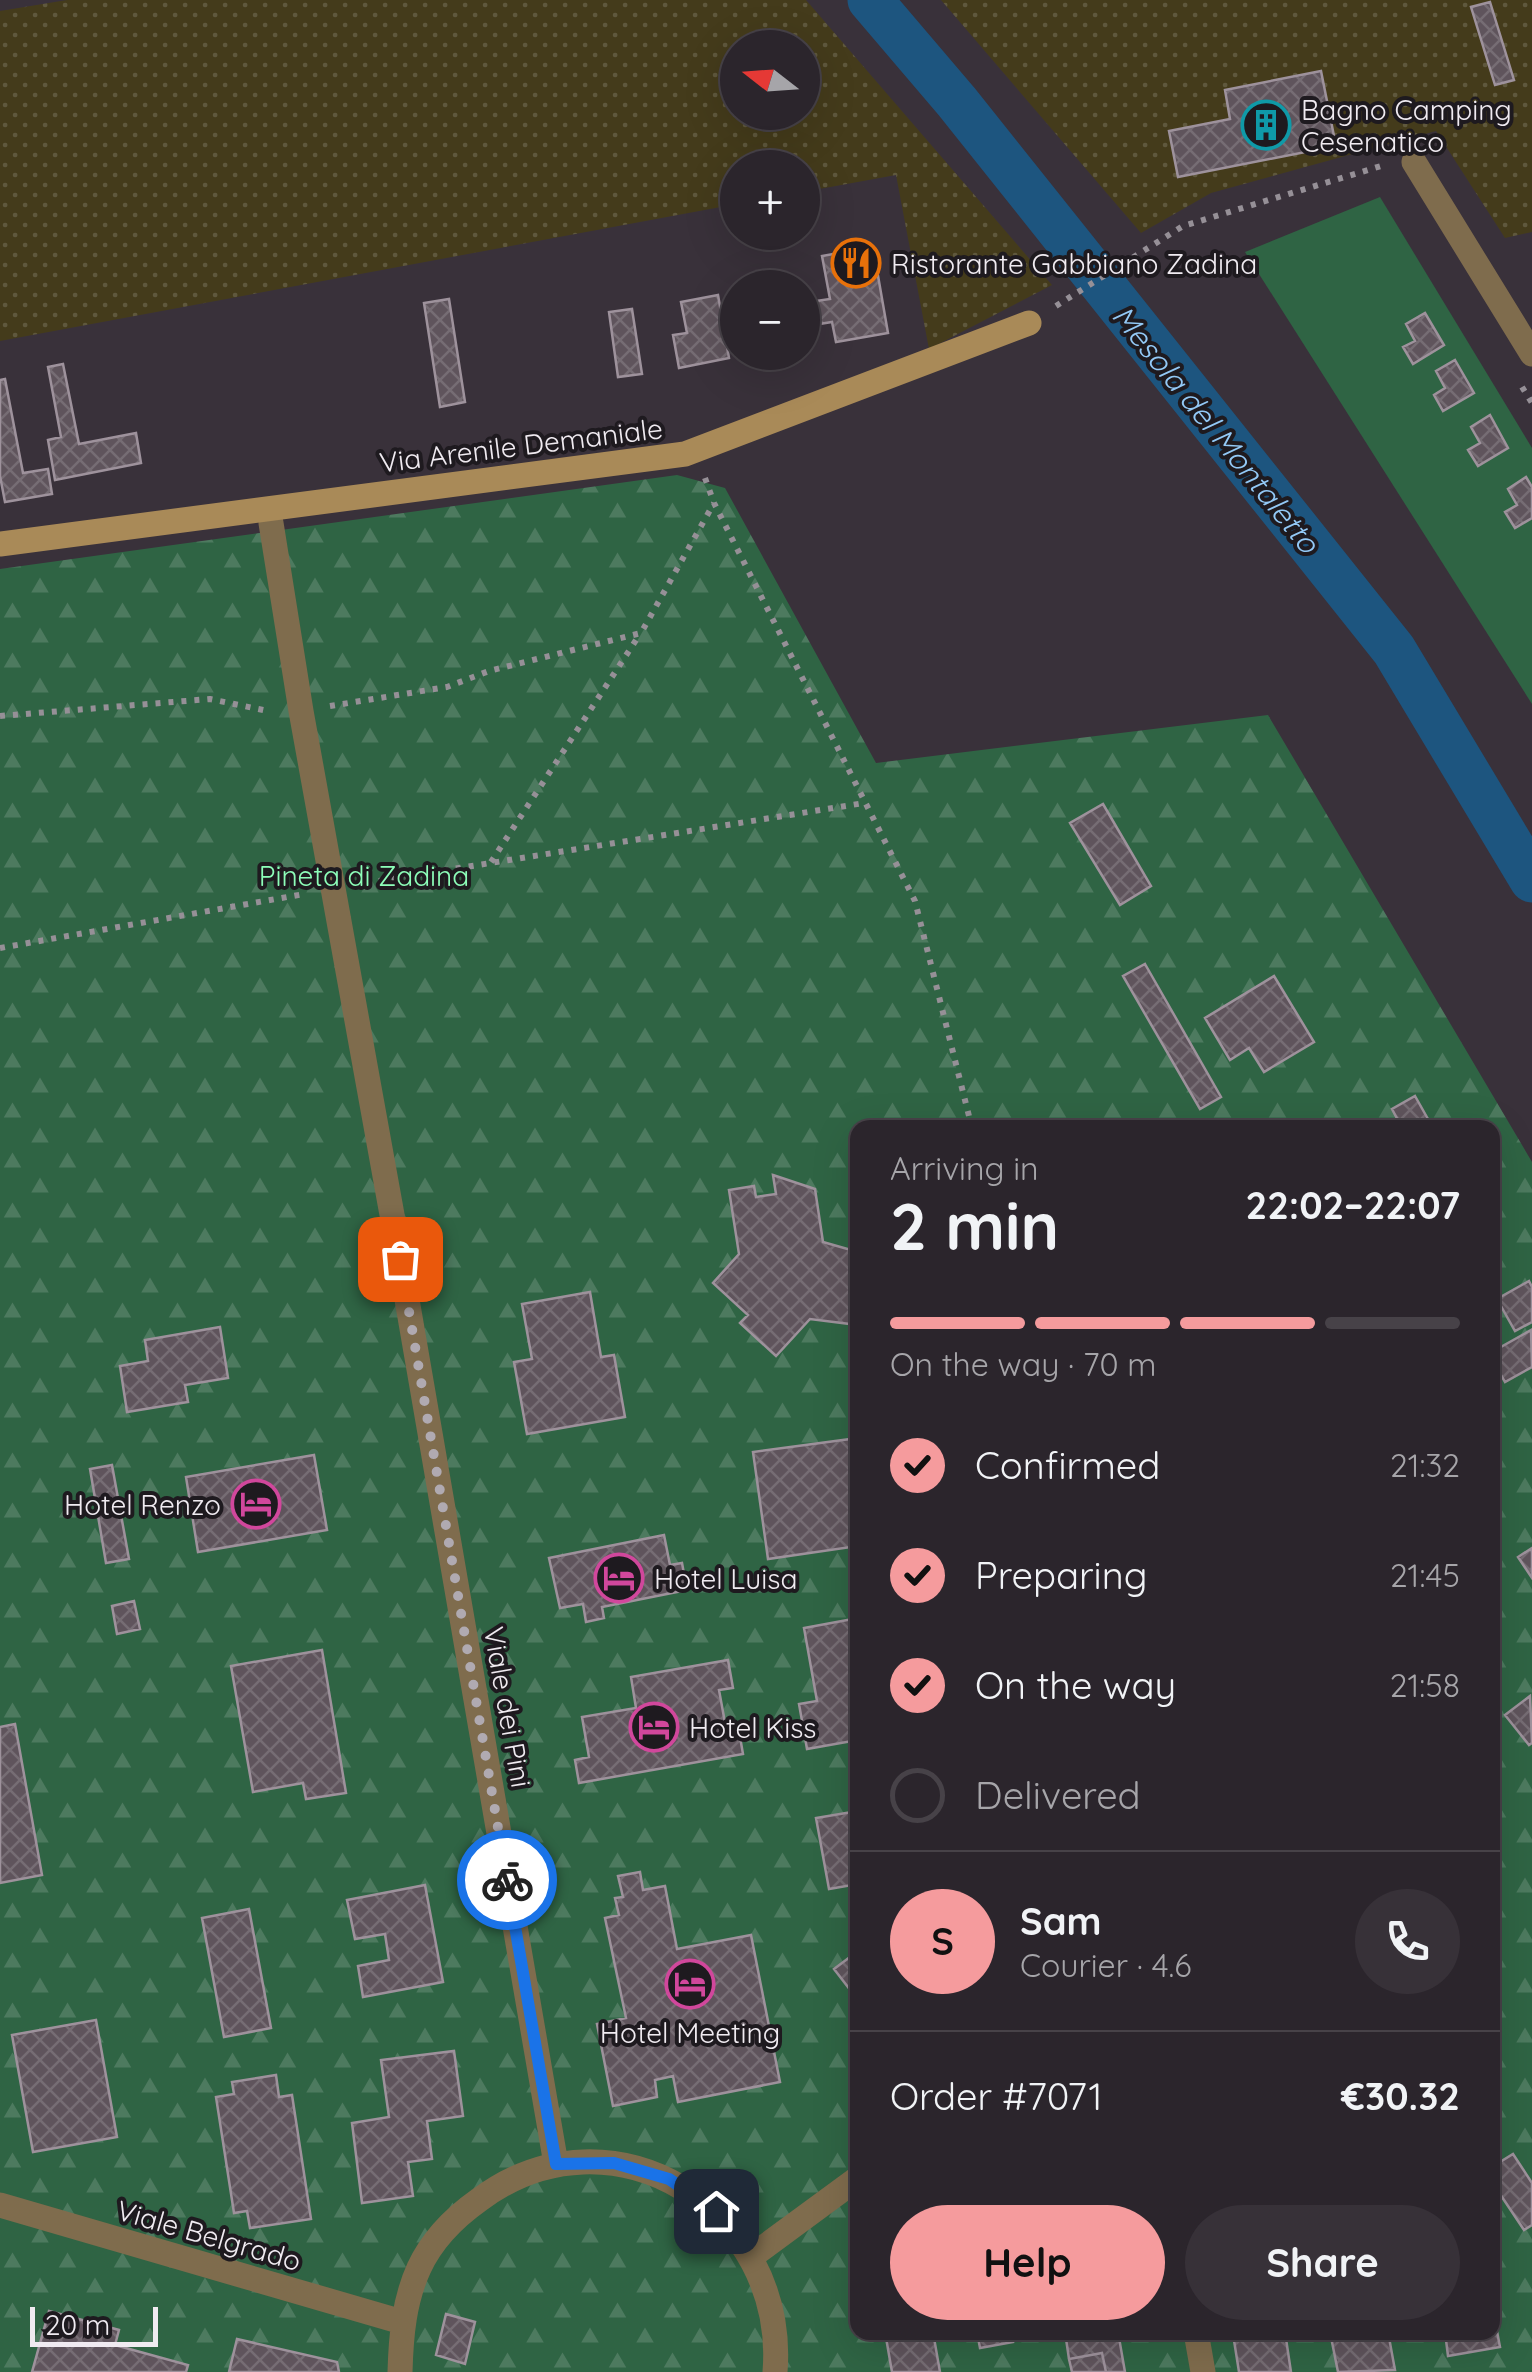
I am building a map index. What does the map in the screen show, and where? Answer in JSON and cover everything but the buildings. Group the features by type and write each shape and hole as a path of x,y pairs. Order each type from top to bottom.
{"street":[{"path":"1414,162 1532,354"},
{"name":"Via Arenile Demaniale","path":"0,544 685,454 1029,322"},
{"name":"Viale dei Pini","path":"271,523 556,2164"},
{"path":"400,2372 402,2322 420,2266 453,2219 500,2184 556,2164 614,2163 669,2179 716,2211 752,2256 770,2299 777,2345 775,2372"},
{"path":"752,2256 850,2184"},
{"name":"Viale Belgrado","path":"0,2205 402,2322"},
{"path":"1197,2340 1203,2372"}],"path":[{"path":"1029,322 1183,226 1386,164 1414,162"},
{"path":"699,463 714,503 915,901 970,1120"},
{"path":"490,863 641,633 714,503"},
{"path":"0,716 210,699 268,711 302,710 446,687 489,671 641,633"},
{"path":"0,948 333,889 864,803"}],"green space":[{"path":"1380,197 1532,448 1532,704 1245,252"},
{"name":"Pineta di Zadina","path":"677,475 725,488 876,763 1268,715 1532,1162 1532,2372 0,2372 0,569"}],"sand":[{"path":"67,0 806,0 1052,285 929,349 896,175 820,189 820,150 720,150 720,207 0,341 0,11"},
{"path":"941,0 1532,0 1532,232 1505,238 1436,131 1211,193 1141,233"}],"waterway":[{"name":"Mesola del Montaletto","path":"870,0 957,102 1394,650 1532,880"}],"way so far":[{"path":"400,1259 507,1880"}],"place":[{"name":"Bagno Camping Cesenatico","path":"1266,125"},
{"name":"Ristorante Gabbiano Zadina","path":"856,263"},
{"name":"Hotel Renzo","path":"256,1504"},
{"name":"Hotel Luisa","path":"619,1578"},
{"name":"Hotel Kiss","path":"654,1727"},
{"name":"Hotel Meeting","path":"690,1984"}],"route":[{"path":"507,1880 556,2164 614,2163 669,2179 716,2211"}]}
